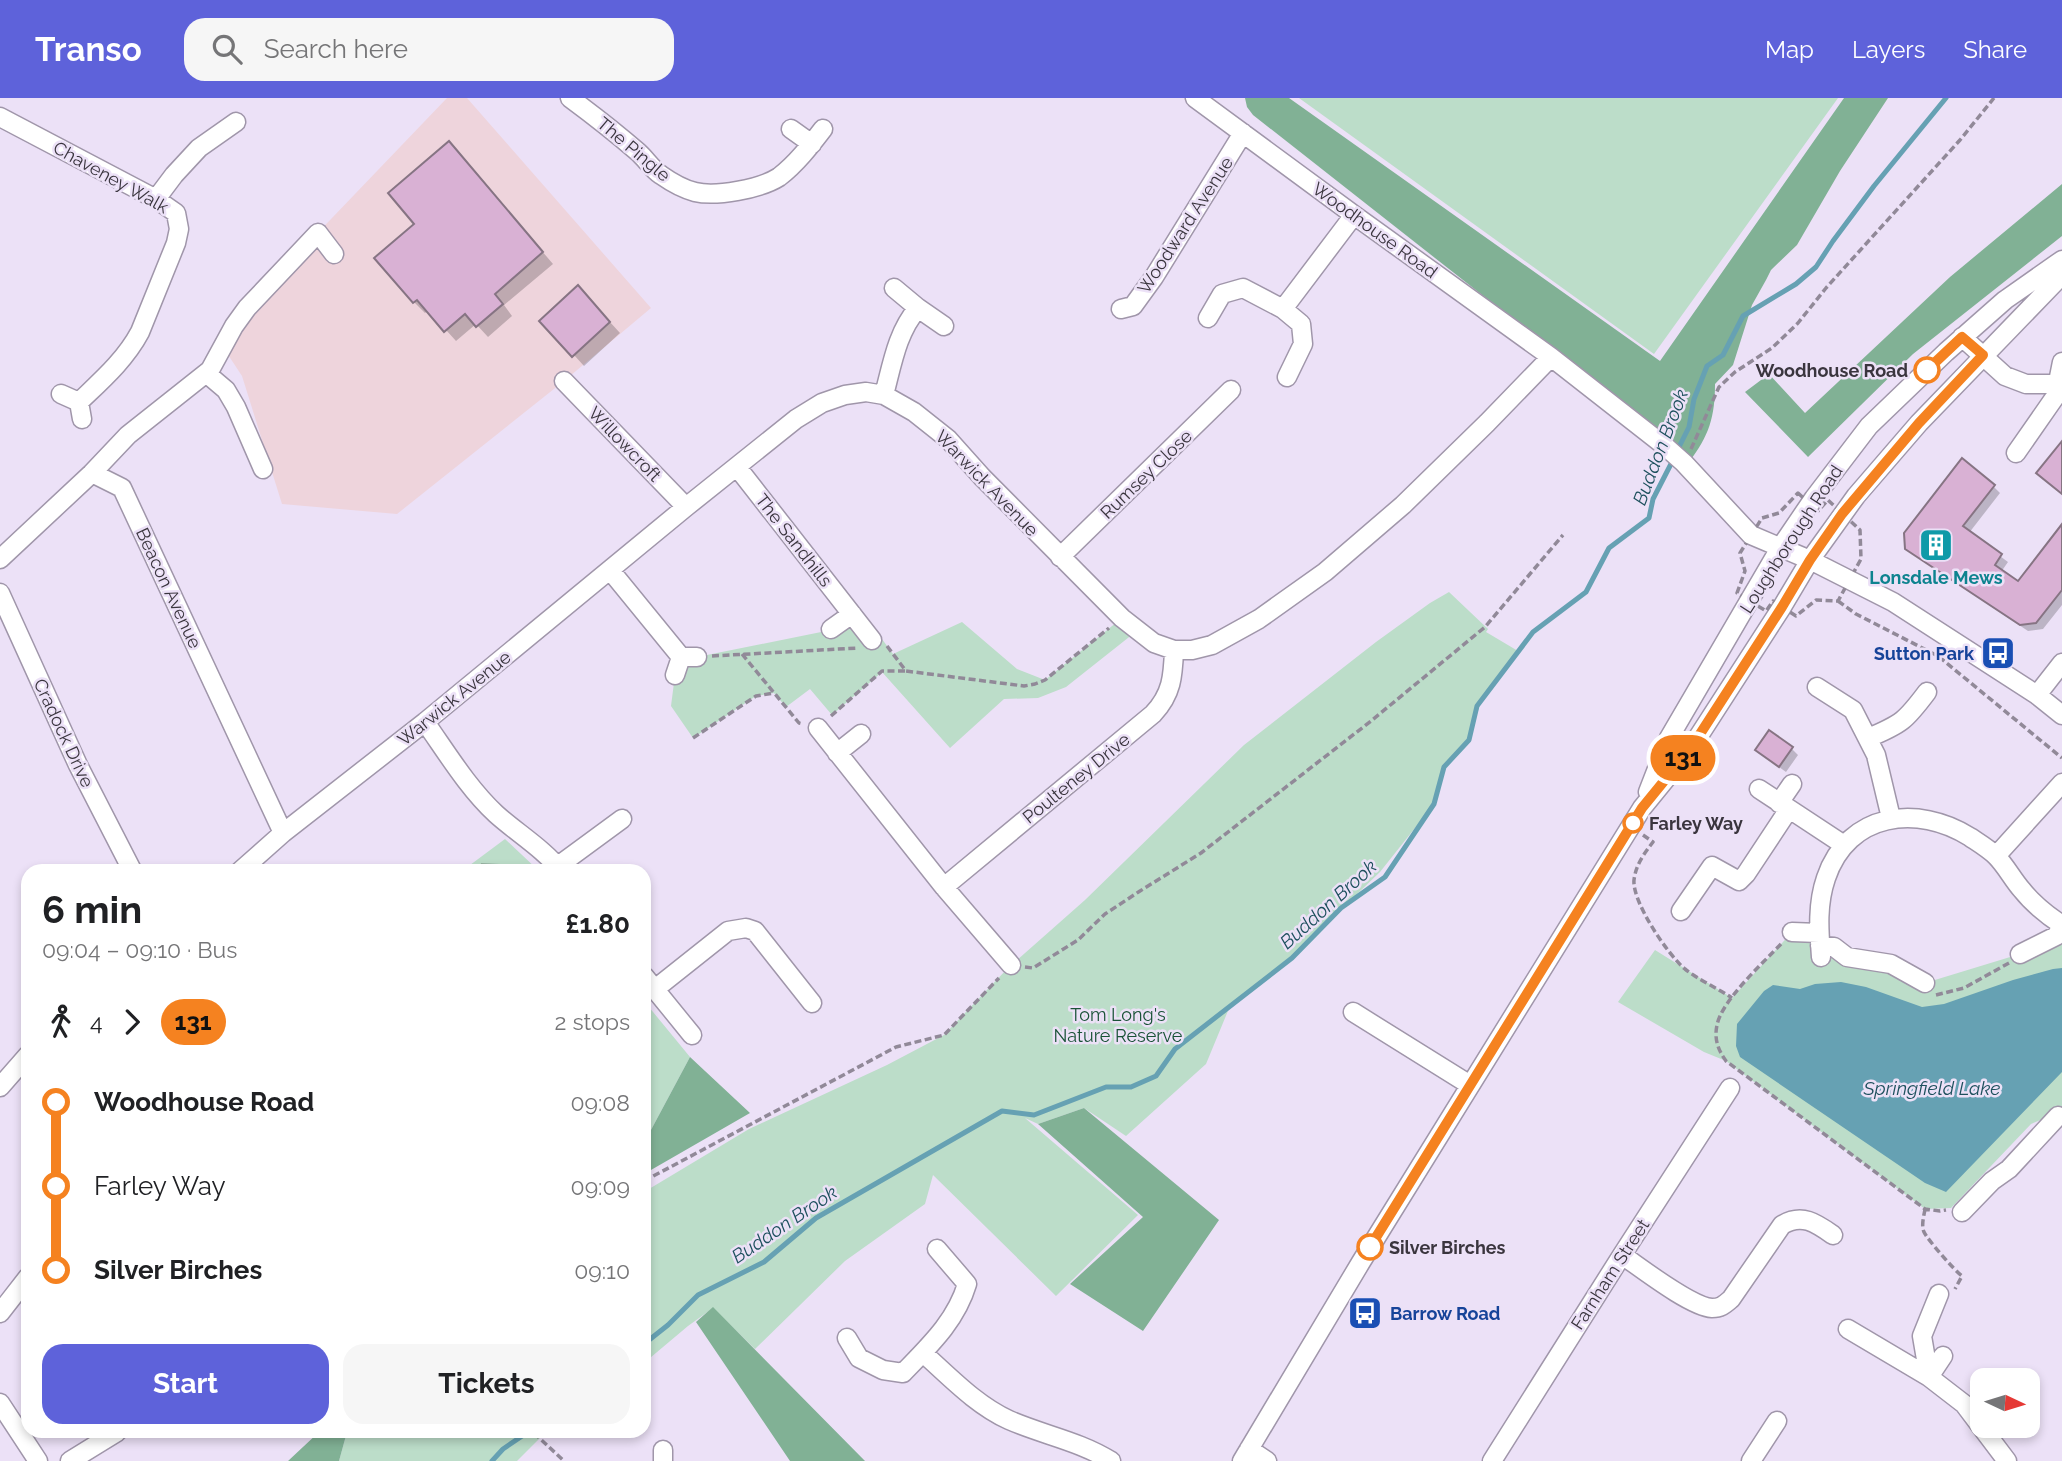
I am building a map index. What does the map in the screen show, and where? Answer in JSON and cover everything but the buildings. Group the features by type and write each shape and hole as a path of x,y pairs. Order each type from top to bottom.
{"street":[{"name":"The Pingle","path":"570,98 642,155 659,174 697,193 717,194 764,185 778,177 812,144 823,129"},
{"name":"Woodhouse Road","path":"1195,98 1218,105 1243,133 1551,357 1683,462 1751,535 1780,548"},
{"name":"Chaveney Walk","path":"0,117 156,199 176,213 179,229 176,243 133,346 80,411 61,394"},
{"path":"156,199 174,174 199,148 236,122"},
{"path":"791,129 812,144"},
{"name":"Woodward Avenue","path":"1121,309 1133,306 1154,277 1243,133"},
{"path":"1283,309 1354,215"},
{"path":"0,559 92,473 128,435 210,370 247,308 318,233 334,254"},
{"name":"Loughborough Road","path":"1642,808 1669,738 1780,548 1869,426 2005,300 2062,260"},
{"name":"Loughborough Road","path":"1246,1455 1361,1262 1642,808 1691,748 1810,560 1856,496 1919,423 2062,275"},
{"path":"894,288 944,326"},
{"path":"1208,318 1222,294 1243,288 1283,309 1301,324 1303,344 1287,377"},
{"path":"884,395 900,337 908,320 918,308"},
{"path":"1962,337 2005,376 2026,384 2059,384"},
{"path":"1174,650 1192,650 1212,645 1259,619 1325,572 1413,496 1551,357"},
{"path":"2015,453 2050,407 2059,384 2062,362"},
{"path":"206,373 226,390 263,469"},
{"name":"Willowcroft","path":"565,381 685,507"},
{"name":"Rumsey Close","path":"1060,557 1231,390"},
{"name":"Warwick Avenue","path":"248,864 796,419 822,403 845,395 866,392 884,395 914,412 948,439 1122,618 1154,643 1174,650"},
{"name":"The Sandhills","path":"737,467 872,640"},
{"name":"Beacon Avenue","path":"92,473 122,488 283,833"},
{"path":"1780,548 1810,560 1893,602 2037,695 2062,715"},
{"path":"610,570 689,657 675,675"},
{"name":"Cradock Drive","path":"0,593 78,765 128,864"},
{"path":"831,629 852,614"},
{"name":"Poulteney Drive","path":"944,887 1153,714 1164,702 1170,689 1174,650"},
{"path":"2037,695 2062,663"},
{"path":"1818,687 1853,710 1876,755 1891,818"},
{"path":"1868,738 1895,727 1908,717 1927,692"},
{"path":"425,722 472,789 496,814 554,864"},
{"path":"818,728 944,887 1011,965"},
{"path":"838,752 861,734"},
{"path":"1996,856 2062,783"},
{"path":"1681,911 1712,866 1739,881 1746,874 1784,806 1792,784"},
{"path":"1759,789 1844,845"},
{"path":"1820,945 1818,912 1826,876 1844,845 1868,827 1891,818 1917,818 1938,822 1972,838 1996,856 2023,892 2062,926 2056,936 2016,958"},
{"path":"566,864 622,819"},
{"path":"651,981 728,931 746,928 755,931 812,1003"},
{"path":"1792,932 1820,945 1834,947 1847,957 1891,964 1930,989"},
{"path":"651,985 692,1035"},
{"path":"1353,1012 1470,1085"},
{"path":"0,1087 21,1063"},
{"name":"Farnham Street","path":"1492,1461 1730,1088"},
{"path":"1957,1210 2009,1168 2057,1116"},
{"path":"1622,1255 1694,1303 1709,1308 1721,1307 1731,1299 1782,1225 1792,1219 1804,1220 1817,1224 1833,1235"},
{"path":"846,1338 859,1358 884,1370 903,1373 943,1332 962,1301 967,1284 937,1249"},
{"path":"0,1313 21,1286"},
{"path":"1929,1377 1922,1336 1939,1294"},
{"path":"1847,1329 1929,1377 1964,1404 1984,1428 1999,1459"},
{"path":"923,1353 974,1399 994,1412 1012,1421 1077,1443 1111,1461"},
{"path":"1929,1377 1943,1356"},
{"path":"0,1403 21,1435"},
{"path":"1751,1461 1777,1421"},
{"path":"23,1438 38,1461"},
{"path":"70,1461 107,1438"},
{"path":"1246,1455 1267,1461"}],"path":[{"path":"1683,462 1719,387 1735,372 1772,348 1798,323 1994,98"},
{"path":"651,1177 896,1047 944,1035 1011,965 1033,968 1078,940 1105,914 1201,853 1339,746 1485,627 1563,535"},
{"path":"1838,601 1856,614 1938,656 2062,758"},
{"path":"742,654 799,723 818,728 882,671 906,671 1024,686 1035,684 1045,680 1122,618"},
{"path":"689,657 862,648 879,635 906,671"},
{"path":"693,738 756,696 774,693"},
{"path":"1792,932 1732,998 1717,1023 1719,1051 1726,1061 1925,1209 1940,1212 1957,1210"},
{"path":"1930,989 1964,988 2016,958"},
{"path":"540,1438 564,1461"}],"shaded area":[{"path":"447,98 467,98 651,308 397,514 282,504 242,376 217,338"}],"green space":[{"path":"1245,98 1289,98 1660,361 1844,98 1888,98 1840,171 1797,245 1771,270 1752,305 1733,365 1715,384 1710,426 1689,462 1673,445 1253,115"},
{"path":"1299,98 1838,98 1654,354"},
{"path":"2062,184 2062,236 1913,354 1808,457 1745,392 1769,374 1805,413 1950,277"},
{"name":"Tom Long's Nature Reserve","path":"1449,592 1488,629 1486,632 1518,651 1482,698 1469,740 1444,767 1434,804 1380,872 1286,962 1230,1006 1206,1064 1126,1136 1084,1108 1038,1124 1025,1118 1138,1215 1056,1296 933,1175 925,1204 845,1261 755,1349 713,1308 651,1357 651,1188 749,1129 887,1065 944,1035 1007,969 1085,900 1244,745 1430,603"},
{"path":"852,614 873,640 879,635 893,654 962,622 1017,669 1045,680 1122,618 1138,630 1066,687 1038,698 1004,699 950,748 882,672 832,715 810,689 786,707 774,693 756,696 693,738 671,706 675,675 697,657 831,630"},
{"path":"505,839 532,864 471,864"},
{"name":"Springfield Lake","path":"2062,926 2062,1116 2050,1116 2031,1124 1951,1208 1925,1209 1726,1061 1704,1052 1618,1002 1655,950 1732,998 1792,932 1819,933 1822,957 1860,959 1925,983 2020,954"},
{"path":"651,1010 690,1057 651,1130"},
{"path":"690,1057 750,1113 651,1170 651,1130"},
{"path":"1084,1108 1219,1220 1143,1331 1070,1284 1143,1217 1038,1124"},
{"path":"713,1307 865,1461 790,1461 696,1322"},
{"path":"313,1438 345,1438 339,1461 288,1461"},
{"path":"345,1438 540,1438 517,1461 339,1461"}],"water":[{"name":"Springfield Lake","path":"2062,968 2062,1072 1946,1192 1925,1183 1740,1057 1736,1046 1737,1024 1764,991 1773,985 1800,989 1815,984 1841,982 1866,987 1922,1007 1944,1004 2013,980"}],"waterway":[{"name":"Buddon Brook","path":"1677,451 1689,427 1694,399 1707,366 1723,355 1743,316 1796,284 1816,267 1874,186 1946,98"},
{"name":"Buddon Brook","path":"651,1338 698,1295 764,1262 816,1218 1002,1111 1034,1115 1106,1087 1131,1087 1156,1076 1175,1049 1292,958 1341,908 1385,877 1434,804 1444,767 1469,740 1477,706 1533,632 1586,592 1609,548 1649,518 1653,499 1673,460"},
{"name":"Buddon Brook","path":"492,1461 519,1438"}],"bus line":[{"name":"131","path":"1370,1247 1642,808 1691,748 1810,560 1856,496 1983,355 1962,337 1927,370"}],"place":[{"name":"Woodhouse Road","path":"1927,370"},
{"name":"Lonsdale Mews","path":"1936,545"},
{"name":"Sutton Park","path":"1998,653"},
{"name":"Farley Way","path":"1633,823"},
{"name":"Silver Birches","path":"1370,1247"},
{"name":"Barrow Road","path":"1365,1313"}]}
